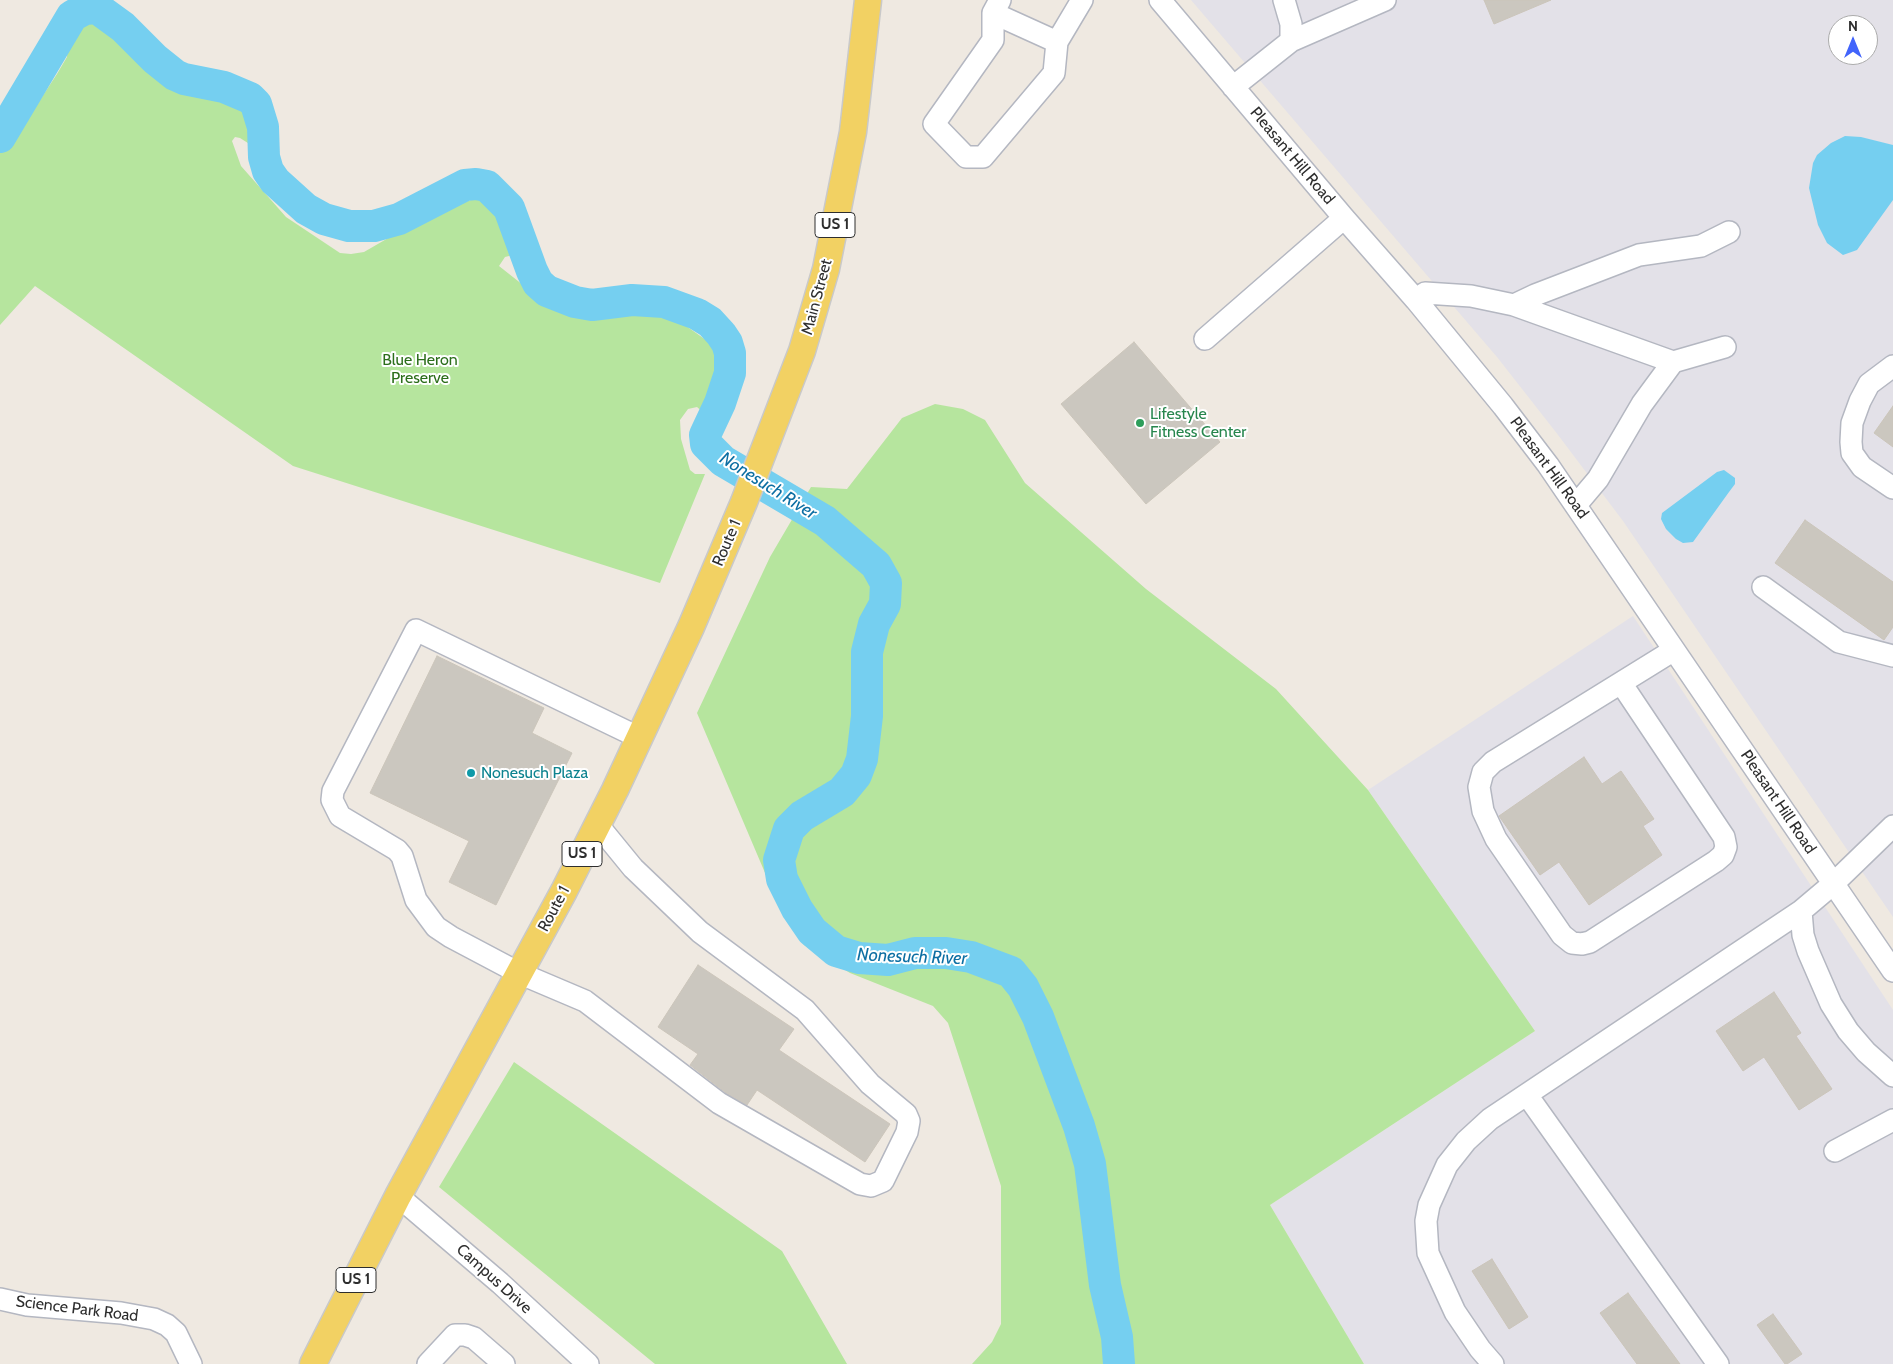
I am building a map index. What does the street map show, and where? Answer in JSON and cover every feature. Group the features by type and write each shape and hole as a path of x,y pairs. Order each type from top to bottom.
{"main road":[{"name":"Main Street","path":"768,441 802,351 826,269 853,132 868,0"},
{"name":"Route 1","path":"313,1364 398,1196 519,973 640,738 695,619 768,441"}],"street":[{"path":"1058,42 997,7 993,40 934,124 966,157 983,157 1054,73 1058,42 1082,0"},
{"name":"Pleasant Hill Road","path":"1160,0 1344,218 1416,300 1503,406 1576,505 1893,971"},
{"path":"1284,0 1291,24 1291,41"},
{"path":"1234,87 1291,41 1385,0"},
{"path":"1204,339 1344,218"},
{"path":"1514,305 1639,255 1701,246 1729,232"},
{"path":"1416,300 1425,293 1471,296 1514,305 1673,362 1725,347"},
{"path":"1576,505 1598,479 1642,404 1673,362"},
{"path":"1893,366 1869,384 1852,423 1851,442 1852,453 1862,467 1893,488"},
{"path":"1763,587 1839,642 1893,656"},
{"path":"597,824 633,868 700,932 805,1010 870,1084 906,1114 909,1121 907,1132 882,1181 871,1186 860,1184 719,1103 585,1000 519,973 477,952 436,926 416,900 402,856 392,846 340,816 334,807 333,791 416,630 640,738"},
{"path":"1621,683 1724,837 1726,847 1723,855 1716,861 1590,942 1582,944 1572,943 1562,935 1496,839 1483,810 1479,787 1483,772 1493,762 1674,650"},
{"path":"1493,1364 1480,1349 1455,1312 1428,1253 1426,1221 1432,1194 1439,1179 1466,1141 1490,1119 1802,911 1893,826"},
{"path":"1802,911 1803,935 1831,1004 1848,1031 1866,1052 1893,1076"},
{"path":"1527,1095 1718,1364"},
{"path":"1836,1151 1893,1120"},
{"name":"Campus Drive","path":"398,1196 500,1283 588,1364"},
{"name":"Science Park Road","path":"0,1299 27,1305 121,1313 154,1319 167,1325 176,1333 190,1364"},
{"path":"428,1364 455,1336 465,1335 474,1338 504,1364"}],"shaded area":[{"path":"1191,0 1893,0 1893,917 1623,521 1497,357"},
{"path":"1633,616 1893,1010 1893,1364 1364,1364 1270,1205 1535,1031 1368,790"}],"green space":[{"name":"Blue Heron Preserve","path":"85,22 98,23 112,29 130,47 133,52 132,56 174,88 217,96 250,116 253,135 251,145 240,138 235,137 232,141 241,166 286,217 340,253 364,252 435,211 471,200 486,199 500,212 516,245 513,255 505,257 499,266 523,285 555,301 564,314 580,318 627,306 660,311 672,316 713,345 720,354 723,371 721,378 717,378 714,382 716,393 713,408 706,415 697,407 688,409 680,420 681,439 690,470 695,474 705,474 660,583 293,466 35,286 0,325 0,153 32,112 67,57 68,37 76,27"},
{"path":"935,404 963,409 985,420 1025,483 1146,589 1276,689 1368,790 1535,1031 1270,1205 1364,1364 972,1364 992,1342 1001,1324 1001,1186 948,1023 933,1006 850,973 804,945 777,901 697,713 770,557 811,487 847,489 902,418"},
{"path":"514,1062 782,1251 847,1364 655,1364 439,1187"}],"water":[{"path":"1845,136 1861,137 1893,145 1893,200 1857,250 1843,255 1827,243 1818,225 1809,188 1813,163 1817,155 1831,143"},
{"path":"1724,470 1735,478 1735,484 1693,542 1683,543 1676,539 1666,529 1661,519 1662,513 1717,472"}],"building":[{"path":"1484,0 1551,0 1494,24"},
{"name":"Lifestyle Fitness Center","path":"1134,342 1220,442 1146,504 1061,404"},
{"path":"1893,406 1893,447 1874,433"},
{"path":"1805,520 1893,582 1893,627 1884,640 1775,563"},
{"name":"Nonesuch Plaza","path":"437,656 544,708 532,733 572,753 496,905 449,882 469,841 370,793"},
{"path":"1584,757 1602,784 1621,771 1654,819 1643,826 1662,855 1589,905 1559,862 1540,875 1499,816"},
{"path":"698,965 794,1029 779,1050 890,1124 865,1162 757,1090 747,1105 726,1093 690,1065 698,1054 658,1027"},
{"path":"1774,992 1801,1033 1796,1036 1832,1089 1799,1110 1764,1057 1743,1071 1716,1031"},
{"path":"1492,1259 1528,1317 1509,1329 1472,1271"},
{"path":"1628,1293 1680,1364 1637,1364 1600,1313"},
{"path":"1773,1314 1802,1354 1787,1364 1785,1364 1757,1325"}],"waterway":[{"name":"Nonesuch River","path":"0,137 72,16 85,9 97,8 123,27 155,59 175,75 184,79 224,87 250,98 256,104 263,127 264,157 268,171 275,181 306,209 324,219 349,226 374,226 399,219 465,185 487,186 509,208 532,271 538,283 547,291 575,302 592,305 632,300 664,302 697,314 710,322 721,334 727,343 730,353 730,373 720,403 705,435 706,444 723,461 825,521 876,565 886,583 885,604 874,624 867,652 867,716 862,759 856,775 842,792 802,816 789,829 779,860 782,879 797,909 812,931 836,951 859,958 888,960 915,953 946,953 971,957 1011,972 1023,987 1038,1017 1079,1126 1090,1164 1105,1285 1117,1337 1119,1364"}],"place":[{"name":"Lifestyle Fitness Center","path":"1140,423"},
{"name":"Nonesuch Plaza","path":"471,773"}]}
